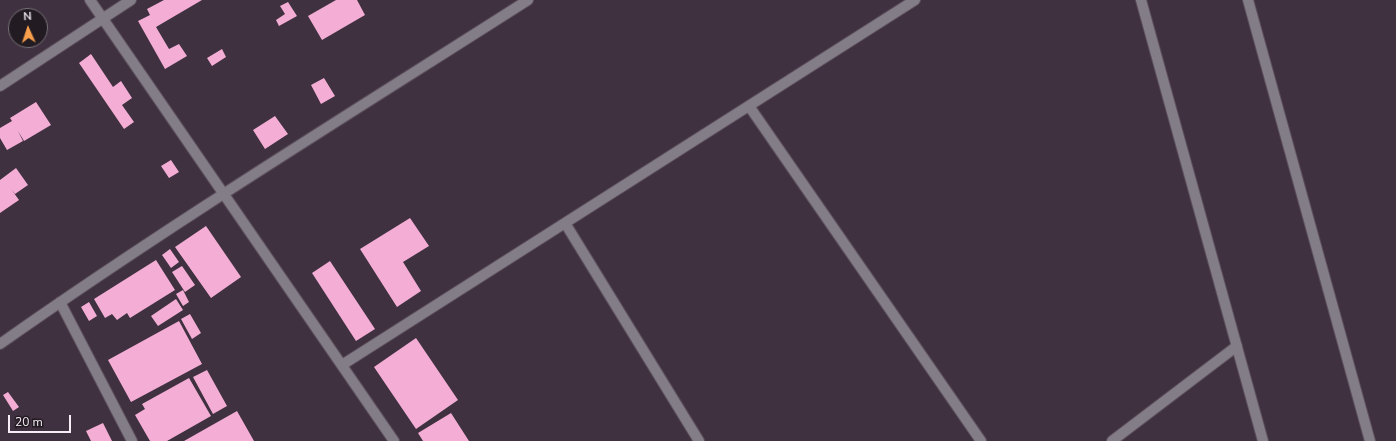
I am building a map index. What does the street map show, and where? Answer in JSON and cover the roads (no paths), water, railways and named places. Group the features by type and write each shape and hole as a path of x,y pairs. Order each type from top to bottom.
{"street":[{"path":"90,0 394,441"},
{"path":"0,86 132,0"},
{"path":"0,344 60,302 224,195 528,0"},
{"path":"342,365 915,0"},
{"path":"1141,0 1263,441"},
{"path":"1248,0 1370,441"},
{"path":"749,106 981,441"},
{"path":"565,223 699,441"},
{"path":"60,302 132,441"},
{"path":"1112,441 1237,346"}]}
